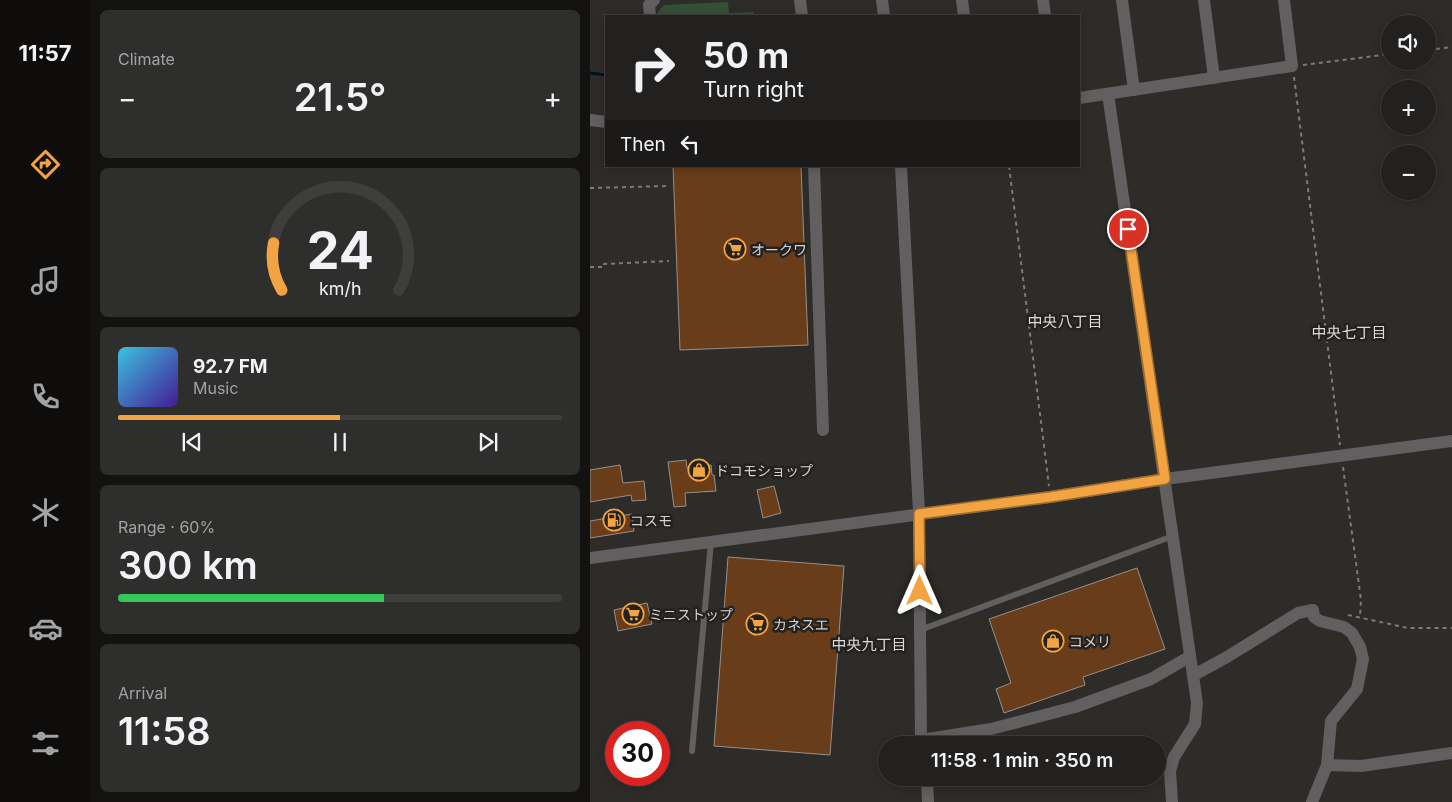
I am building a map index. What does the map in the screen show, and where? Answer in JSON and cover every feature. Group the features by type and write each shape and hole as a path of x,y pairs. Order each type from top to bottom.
{"street":[{"path":"650,15 649,5 654,0"},
{"path":"800,0 802,15"},
{"path":"882,0 884,15"},
{"path":"962,0 964,15"},
{"path":"1043,0 1045,15"},
{"path":"1122,0 1134,90"},
{"path":"1204,0 1214,78"},
{"path":"1080,98 1292,66 1284,0"},
{"path":"1108,94 1197,703 1195,724 1174,757 1170,771 1172,802"},
{"path":"590,120 605,122"},
{"path":"814,167 823,430"},
{"path":"901,167 919,514 922,736"},
{"path":"590,558 1452,441"},
{"path":"1194,674 1227,657 1298,613 1313,610 1314,617 1320,621 1344,627 1352,633 1360,647 1363,659 1357,689 1331,721 1327,765 1312,802"},
{"path":"954,736 991,729 1075,707 1151,679 1190,657"},
{"path":"1327,765 1361,766 1452,753"},
{"path":"927,786 928,802"}],"lane":[{"path":"920,630 1173,536"},
{"path":"692,751 711,542"}],"path":[{"path":"1436,49 1452,46"},
{"path":"1360,617 1361,600 1292,66 1381,55"},
{"path":"1009,167 1050,497"},
{"path":"590,188 667,186"},
{"path":"590,267 604,267 604,264 669,261"},
{"path":"1342,614 1408,628 1452,628"}],"green space":[{"path":"728,2 729,13 753,12 754,15 658,15 657,13 664,5"}],"building":[{"path":"673,167 801,167 808,345 680,350"},
{"path":"686,460 687,468 711,465 716,491 685,493 686,506 674,507 668,462"},
{"path":"620,465 623,483 644,481 646,500 632,501 631,495 590,502 590,470"},
{"path":"774,486 781,513 763,518 757,490"},
{"path":"632,514 634,531 590,538 590,521"},
{"path":"728,557 844,566 830,755 714,746"},
{"path":"1137,568 1165,649 1083,677 1085,685 1004,713 996,689 1011,683 989,619"},
{"path":"647,603 652,624 618,631 614,610"}],"waterway":[{"path":"590,73 605,75"}],"place":[{"name":"オークワ","path":"735,249"},
{"name":"ドコモショップ","path":"699,470"},
{"name":"コスモ","path":"614,520"},
{"name":"ミニストップ","path":"633,614"},
{"name":"カネスエ","path":"757,624"},
{"name":"コメリ","path":"1053,641"}],"district":[{"name":"中央八丁目","path":"1065,321"},
{"name":"中央七丁目","path":"1349,332"},
{"name":"中央九丁目","path":"869,644"}],"route":[{"path":"920,591 919,514 1050,497 1165,479 1128,229"}]}
